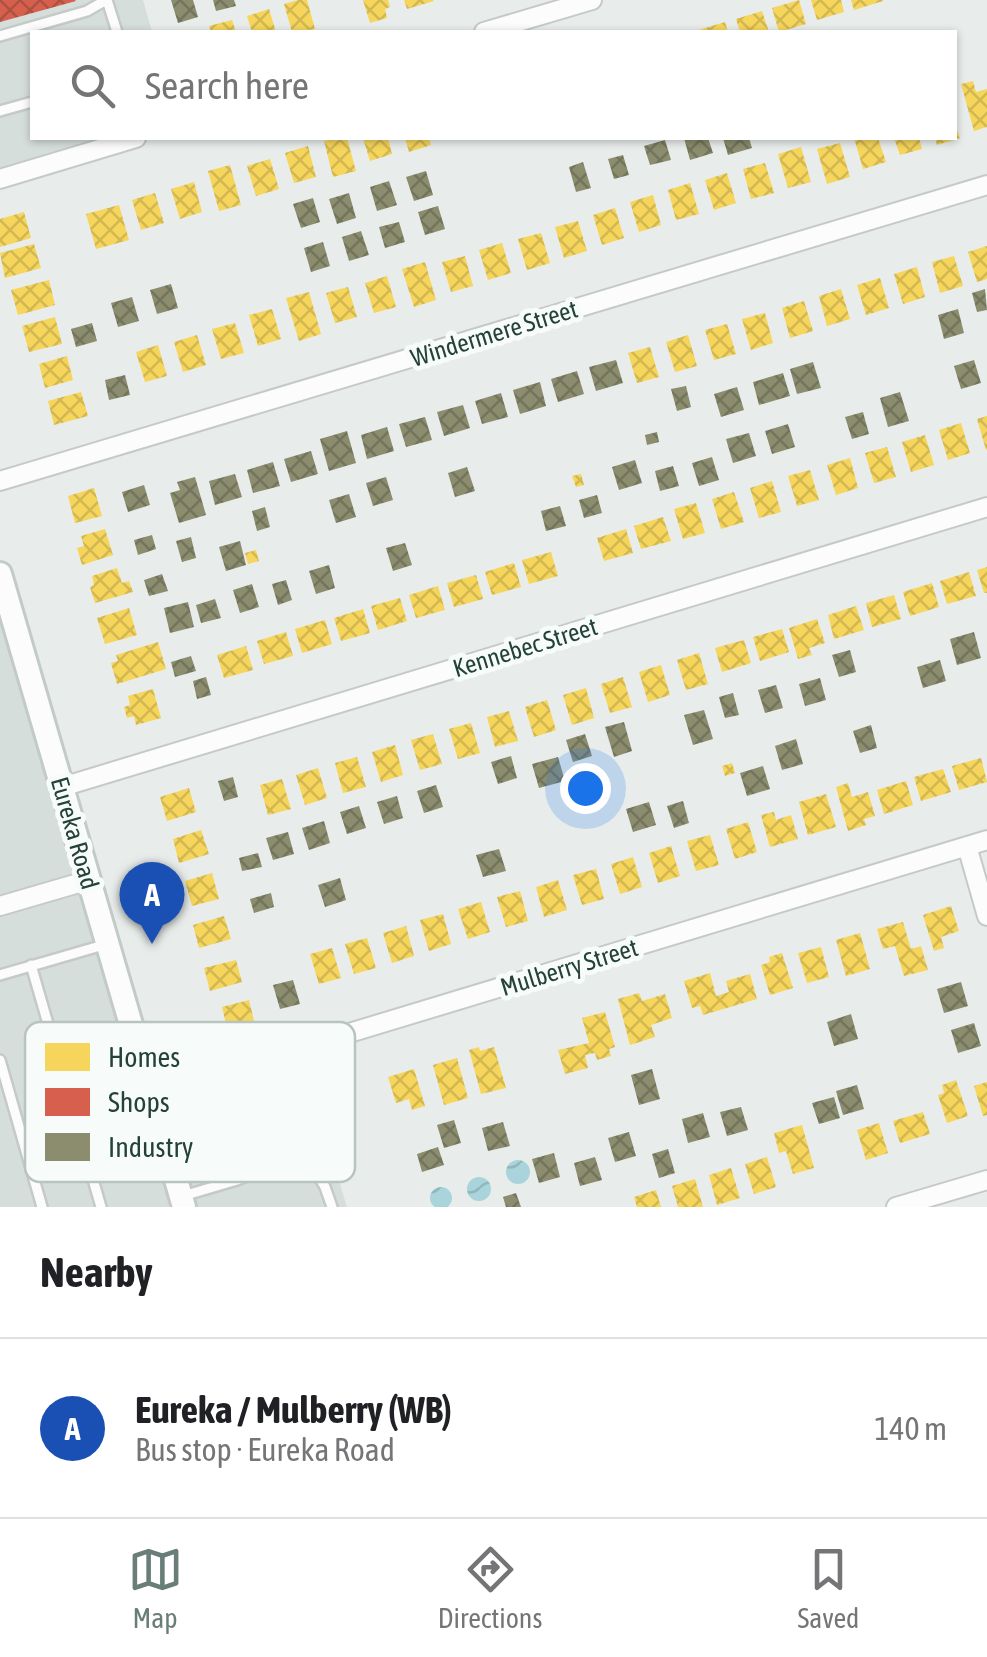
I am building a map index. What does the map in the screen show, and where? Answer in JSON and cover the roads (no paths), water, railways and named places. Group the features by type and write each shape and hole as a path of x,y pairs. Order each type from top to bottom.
{"main road":[{"name":"Eureka Road","path":"0,574 131,1022"}],"street":[{"path":"491,30 592,0"},
{"path":"0,179 129,140"},
{"name":"Windermere Street","path":"0,481 987,184"},
{"name":"Kennebec Street","path":"62,787 987,506"},
{"name":"Mulberry Street","path":"355,1031 987,840"},
{"path":"967,846 987,916"},
{"path":"0,906 89,880"},
{"path":"896,1207 987,1180"}],"lane":[{"path":"0,36 87,11 107,0 116,30"},
{"path":"0,111 30,103"},
{"path":"0,974 108,944"},
{"path":"31,966 47,1022"},
{"path":"0,1060 25,1148"},
{"path":"35,1182 42,1207"},
{"path":"94,1182 101,1207"},
{"path":"182,1202 231,1182"},
{"path":"323,1182 332,1207"}],"water":[{"path":"518,1160 530,1172 518,1184 506,1172"},
{"path":"479,1177 491,1189 479,1201 467,1189"},
{"path":"441,1187 451,1194 449,1206 433,1206 433,1190"}],"place":[{"name":"Eureka / Mulberry (WB)","path":"152,944"}]}
